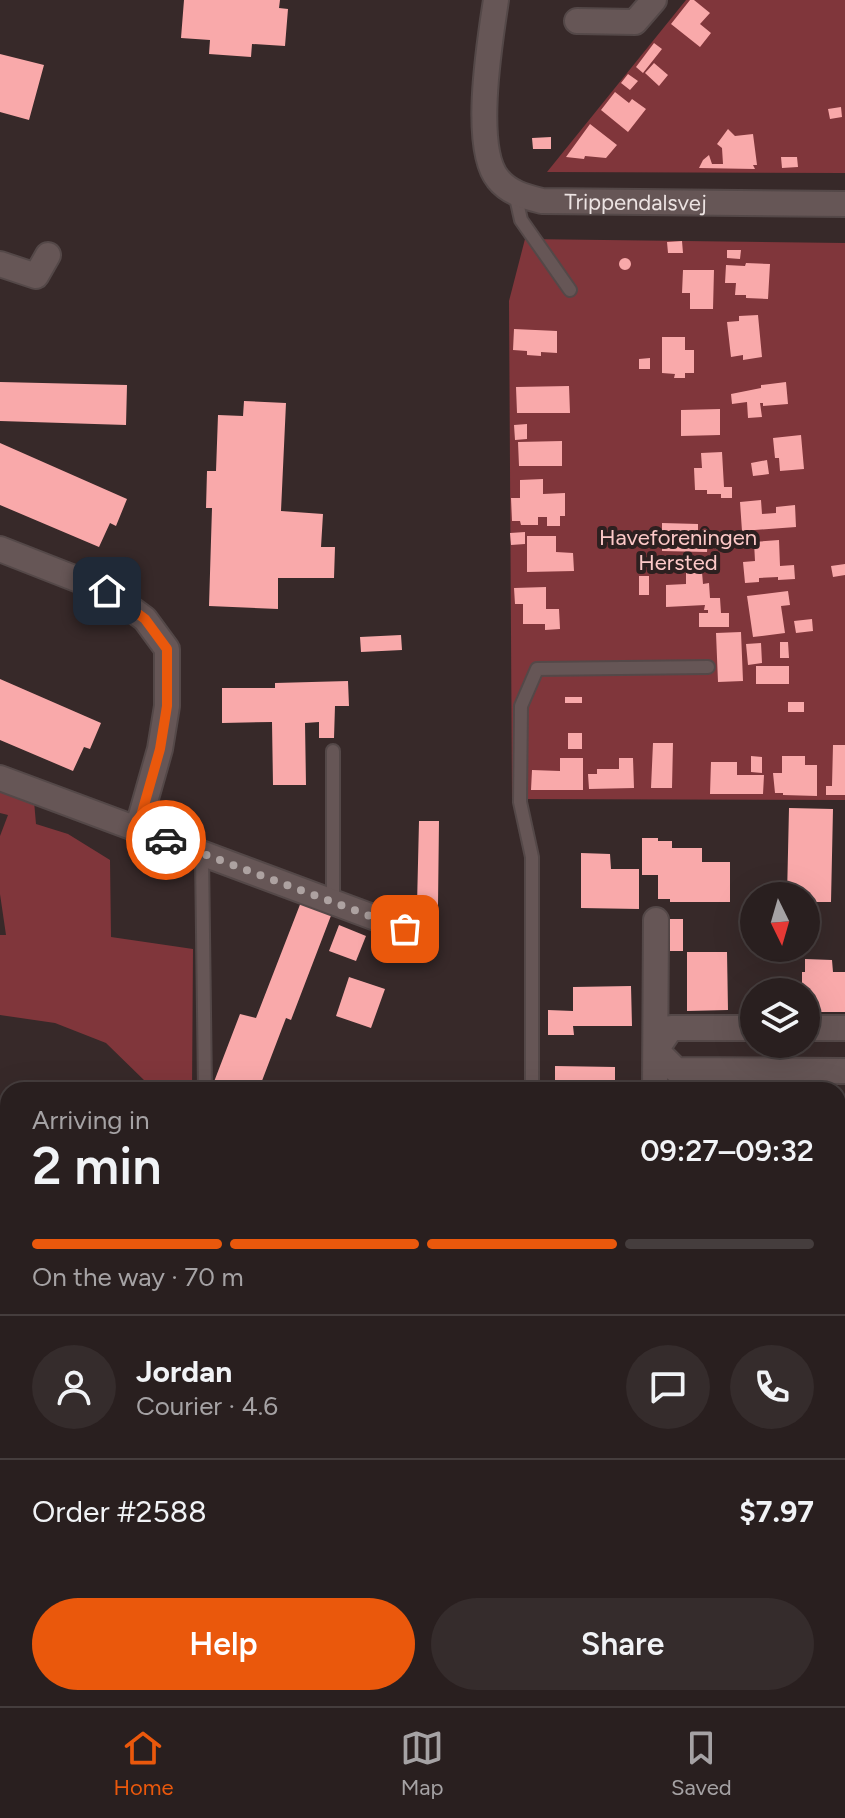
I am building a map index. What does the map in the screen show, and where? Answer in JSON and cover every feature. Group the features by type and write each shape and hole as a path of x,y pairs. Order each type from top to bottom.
{"street":[{"path":"496,0 484,116 486,154 496,177 515,193"},
{"path":"577,21 635,22 654,0"},
{"name":"Trippendalsvej","path":"515,193 542,201 845,204"},
{"path":"0,264 36,276 48,255"},
{"path":"0,549 107,591 145,619 167,649 167,706 160,749 137,830"},
{"path":"0,778 405,929"},
{"path":"655,1082 656,920"},
{"path":"656,1050 671,1028 740,1028"},
{"path":"820,1028 845,1028"},
{"path":"656,1050 676,1070 845,1071"}],"lane":[{"path":"515,193 521,220 570,290"},
{"path":"532,1082 532,857 520,802 521,706 526,694 537,669 708,667"},
{"path":"333,751 333,902"},
{"path":"202,854 205,1082"}],"green space":[{"path":"686,0 845,0 845,173 547,172"},
{"name":"Haveforeningen Hersted","path":"525,239 845,243 845,800 512,799 509,301"},
{"path":"0,788 34,801 36,824 68,834 110,860 111,937 193,949 192,1082 146,1082 106,1043 55,1023 0,1015 0,935 6,935 0,894 0,836 8,815 0,813"}],"building":[{"path":"184,0 280,0 279,8 288,9 285,46 252,44 251,57 209,54 210,40 181,38"},
{"path":"690,0 710,13 700,24 711,33 700,47 671,24"},
{"path":"654,43 662,49 643,73 636,67"},
{"path":"0,54 44,65 29,120 0,112"},
{"path":"654,63 668,75 659,86 645,73"},
{"path":"628,74 638,81 630,90 621,83"},
{"path":"615,92 629,103 632,99 646,109 628,132 601,110"},
{"path":"841,107 842,117 830,119 828,109"},
{"path":"590,124 617,145 606,158 566,157"},
{"path":"728,129 735,136 753,134 755,169 699,168 709,155 712,164 723,164 722,148 717,144"},
{"path":"551,137 551,149 533,149 532,138"},
{"path":"781,157 797,157 798,167 782,168"},
{"path":"682,241 683,253 668,253 667,242"},
{"path":"727,250 741,250 740,259 727,258"},
{"path":"625,258 631,264 625,270 619,264"},
{"path":"746,263 770,264 768,299 735,295 736,283 725,283 726,265 745,266"},
{"path":"683,270 714,270 713,309 690,309 690,293 682,293"},
{"path":"758,315 762,357 743,360 743,355 731,357 727,322 739,321 739,316"},
{"path":"514,329 557,331 557,353 541,352 541,356 513,350"},
{"path":"662,337 685,337 685,350 694,350 694,373 685,373 685,378 674,378 675,374 662,373"},
{"path":"650,358 650,369 639,369 639,359"},
{"path":"0,382 127,385 126,425 0,421"},
{"path":"786,382 788,404 763,406 760,403 762,417 748,418 747,402 732,404 731,394"},
{"path":"569,386 570,413 517,413 516,387"},
{"path":"244,401 286,403 281,511 323,514 321,547 335,547 334,578 278,578 278,609 209,606 212,508 206,508 207,471 216,471 218,415 243,416"},
{"path":"720,409 720,435 681,436 681,410"},
{"path":"527,424 527,439 515,440 514,425"},
{"path":"801,435 804,469 780,471 773,438"},
{"path":"562,441 562,466 519,466 518,442"},
{"path":"0,443 127,499 116,526 110,523 99,547 0,505"},
{"path":"722,452 724,487 732,487 732,498 707,494 707,490 695,490 694,468 702,468 701,453"},
{"path":"767,460 769,474 753,476 751,463"},
{"path":"543,479 543,494 565,493 565,516 560,516 560,526 547,526 547,517 538,517 538,525 521,525 520,521 512,521 511,498 520,498 520,480"},
{"path":"761,500 762,514 776,513 776,507 795,505 796,527 742,531 740,502"},
{"path":"662,523 698,524 698,531 708,531 707,552 662,551"},
{"path":"525,532 525,544 511,545 510,533"},
{"path":"527,536 556,536 556,552 573,553 574,571 527,572"},
{"path":"715,537 732,537 732,549 715,549"},
{"path":"779,540 780,566 794,565 795,579 759,578 759,582 745,583 743,562 755,561 754,542"},
{"path":"845,564 845,575 833,577 831,566"},
{"path":"702,572 703,584 709,583 710,598 720,598 721,613 729,613 729,627 699,627 699,613 708,613 704,610 705,605 666,607 666,585 686,584 686,573"},
{"path":"639,576 649,576 649,595 639,595"},
{"path":"546,587 546,609 559,609 560,629 545,630 545,624 523,624 523,604 515,604 514,588"},
{"path":"788,591 790,605 781,606 785,633 753,637 747,596"},
{"path":"812,619 813,631 796,633 794,621"},
{"path":"741,632 743,681 718,682 716,633"},
{"path":"401,635 402,650 361,652 360,637"},
{"path":"780,642 788,642 789,658 780,658"},
{"path":"761,643 762,663 748,665 746,644"},
{"path":"756,666 789,666 789,684 756,684"},
{"path":"0,679 101,723 90,749 84,747 73,771 0,740"},
{"path":"348,681 349,706 335,706 334,738 319,738 319,722 305,723 306,785 273,785 272,722 222,723 222,688 275,688 275,683"},
{"path":"565,697 582,697 582,703 565,703"},
{"path":"788,702 804,702 804,712 788,712"},
{"path":"568,733 582,733 582,749 568,749"},
{"path":"653,743 673,743 672,788 651,788"},
{"path":"833,745 845,745 845,795 826,795 826,786 832,786"},
{"path":"751,756 762,757 762,773 751,772"},
{"path":"782,756 805,756 805,765 817,765 817,796 775,793 773,773 782,773"},
{"path":"560,758 583,758 583,790 531,790 532,770 560,771"},
{"path":"619,758 633,758 634,788 589,789 588,774 597,774 597,769 619,769"},
{"path":"711,762 737,762 737,775 764,775 763,794 710,794"},
{"path":"789,808 833,809 831,902 820,902 820,882 787,882"},
{"path":"419,821 439,821 438,905 417,905"},
{"path":"642,838 672,841 672,848 702,848 702,862 730,862 730,902 670,902 670,899 658,899 658,875 642,875"},
{"path":"581,853 610,854 611,869 639,869 639,909 581,908"},
{"path":"301,902 332,913 291,1020 286,1018 262,1082 214,1082 240,1014 256,1018"},
{"path":"670,919 683,919 683,951 670,951"},
{"path":"339,925 366,936 356,961 329,951"},
{"path":"687,952 727,952 728,1010 687,1011"},
{"path":"820,960 832,960 833,972 845,972 845,1012 820,1012 820,978 802,978 802,972 805,972 805,962 820,962"},
{"path":"349,977 385,989 371,1028 336,1016"},
{"path":"631,986 632,1026 573,1026 574,1035 548,1035 548,1010 573,1011 573,987"},
{"path":"555,1066 615,1067 615,1082 555,1082"}],"way so far":[{"path":"166,840 405,929"}],"route":[{"path":"107,591 145,619 167,649 167,706 160,749 137,830 166,840"}]}
